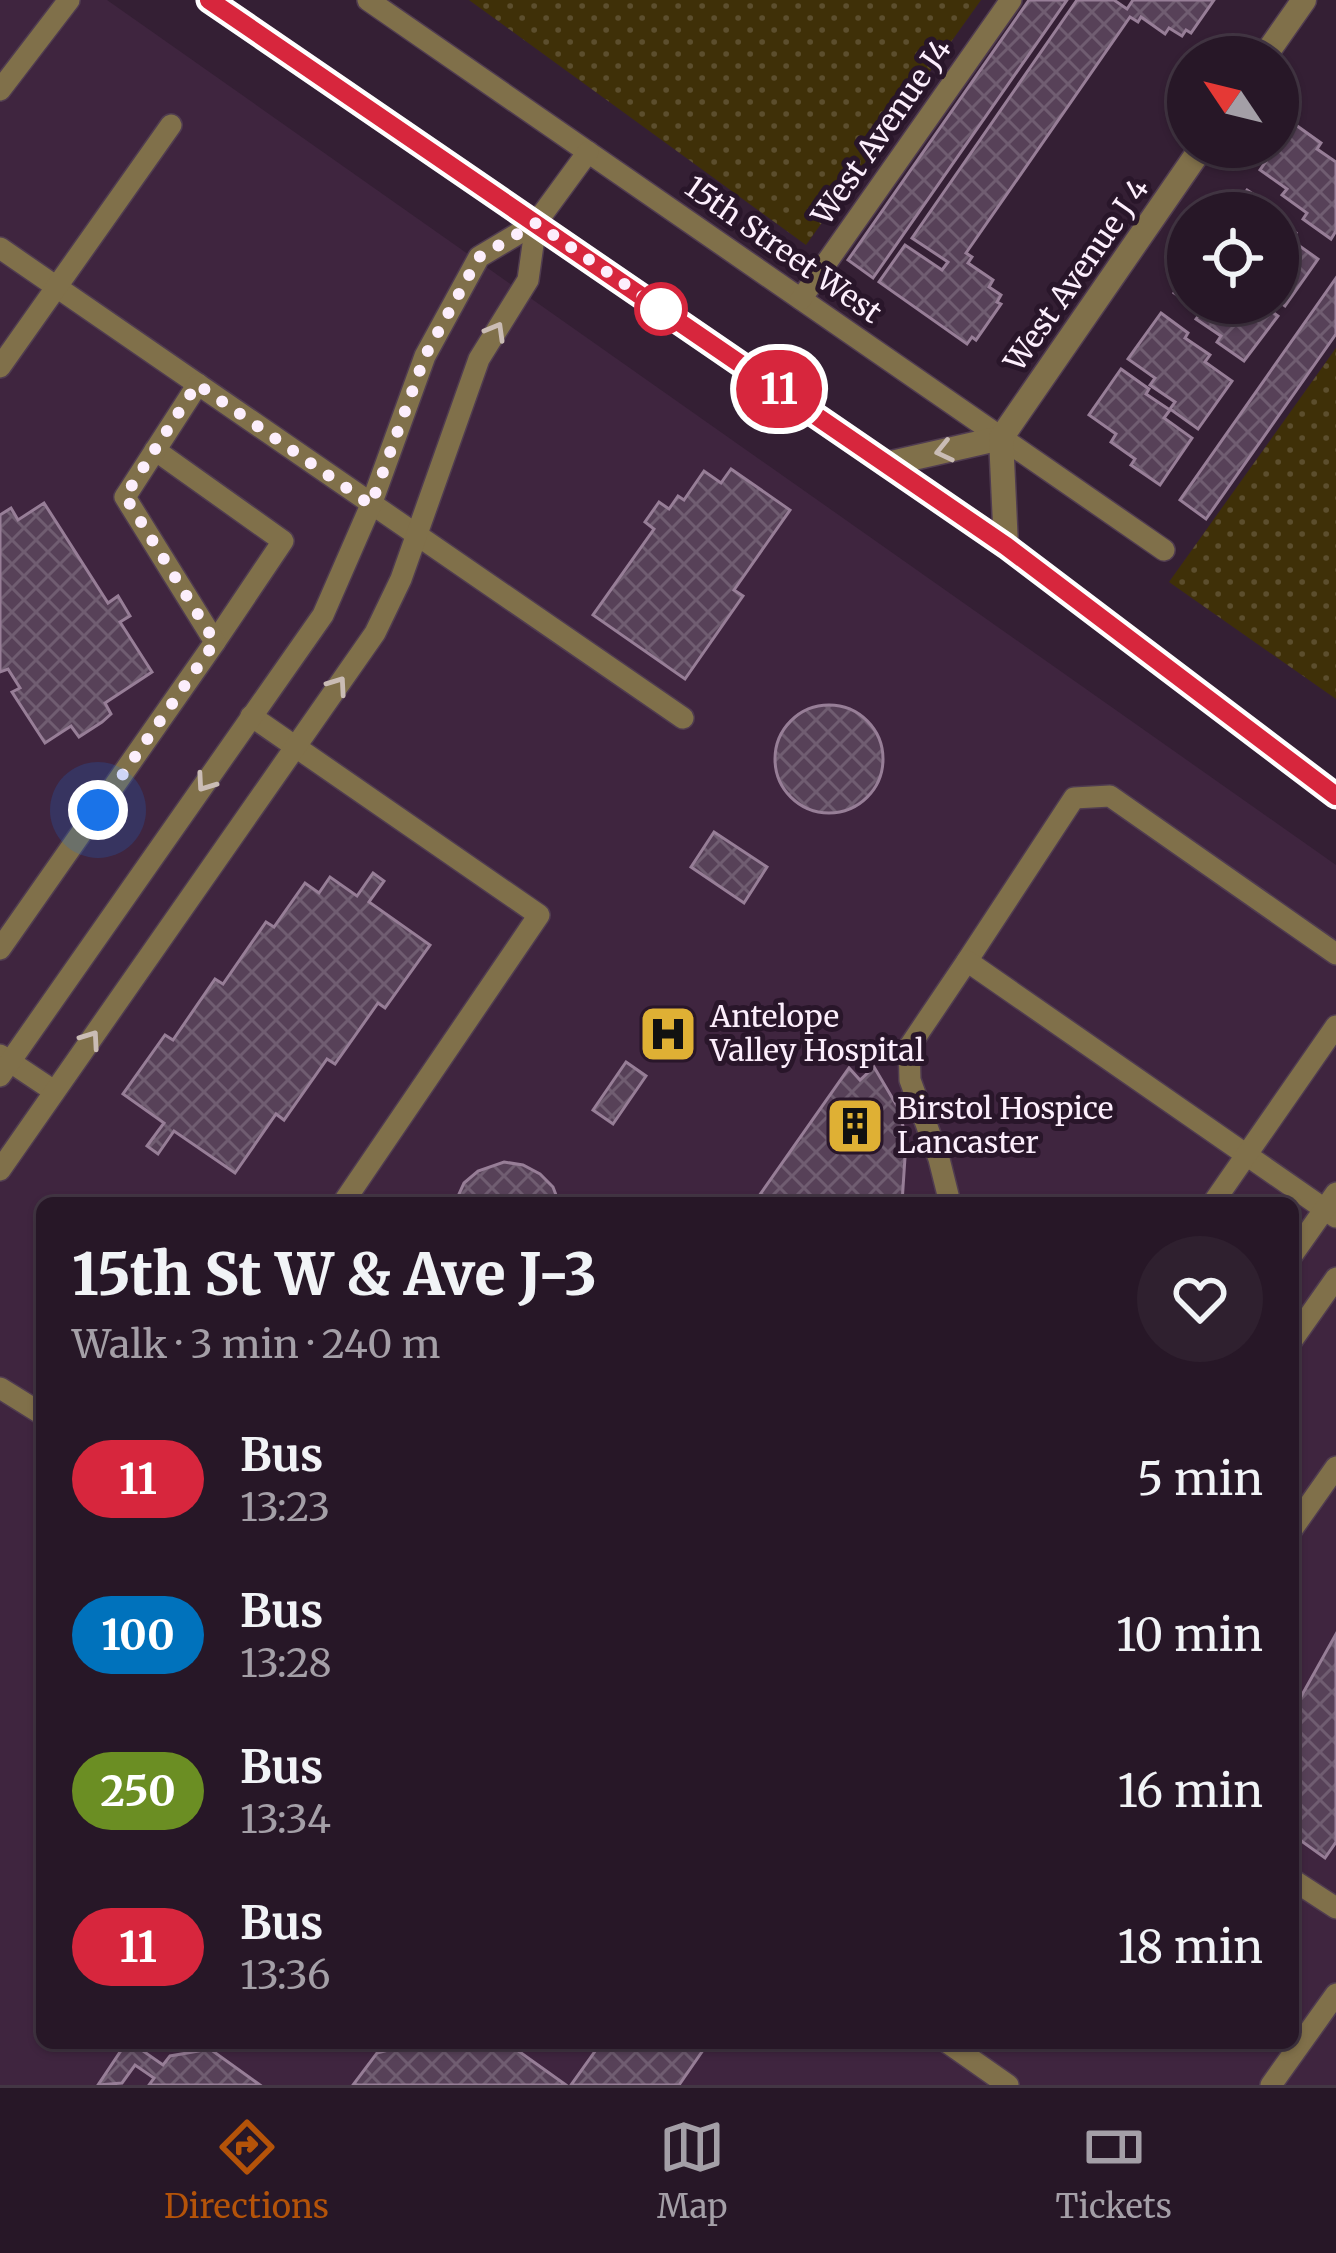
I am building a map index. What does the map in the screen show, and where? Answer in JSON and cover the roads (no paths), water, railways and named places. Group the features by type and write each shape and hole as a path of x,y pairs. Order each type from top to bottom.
{"street":[{"path":"209,0 1006,546 1336,796"},
{"path":"1279,36 1304,0"},
{"name":"West Avenue J 4","path":"1001,438 1187,168"},
{"path":"887,464 1001,438 1006,546"}],"lane":[{"path":"0,90 69,0"},
{"name":"15th Street West","path":"368,0 1164,550"},
{"name":"West Avenue J4","path":"801,299 1011,0"},
{"path":"0,367 171,125"},
{"path":"54,1091 3,1064 322,615 371,505 425,356 479,257 536,223 588,152"},
{"path":"0,1170 374,633 401,579 479,359 529,280 536,223"},
{"path":"0,248 683,718"},
{"path":"197,384 125,496 215,642"},
{"path":"0,949 283,541 155,450"},
{"path":"251,716 539,915 347,1197"},
{"path":"948,1197 910,1080 909,1047 1075,798 1110,796 1336,954"},
{"path":"967,961 1246,1156 1332,1206 1299,1247"},
{"path":"1217,1197 1336,1026"},
{"path":"1299,1330 1336,1278"},
{"path":"0,1388 36,1410"},
{"path":"1299,1519 1336,1467"},
{"path":"1299,1884 1336,1908"},
{"path":"1299,2046 1336,1994"},
{"path":"956,2049 1007,2085"},
{"path":"1271,2085 1297,2049"}],"place":[{"name":"Antelope Valley Hospital","path":"668,1034"},
{"name":"Birstol Hospice Lancaster","path":"855,1126"}]}
